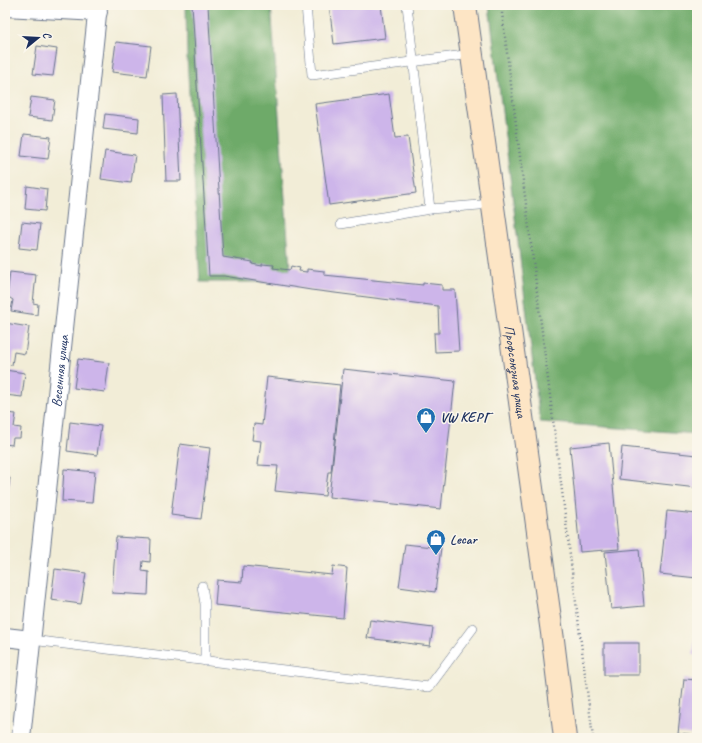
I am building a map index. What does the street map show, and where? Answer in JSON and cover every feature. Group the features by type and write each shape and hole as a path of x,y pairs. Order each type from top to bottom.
{"main road":[{"name":"Профсоюзная улица","path":"465,5 552,633 565,738"}],"street":[{"path":"5,7 98,9"},
{"name":"Весенняя улица","path":"21,738 98,9"},
{"path":"5,637 31,640"}],"lane":[{"path":"306,5 312,75 472,54"},
{"path":"407,5 430,209"},
{"path":"341,224 430,209 492,204"},
{"path":"202,586 205,604 205,661"},
{"path":"31,640 429,687 473,628"}],"path":[{"path":"500,5 593,738"}],"green space":[{"path":"186,5 271,5 291,282 200,282 187,57"},
{"path":"489,5 697,5 697,434 540,422"}],"building":[{"path":"192,5 208,5 223,257 253,262 252,264 262,266 262,264 274,265 273,268 290,270 291,266 300,268 299,271 307,272 307,269 324,271 324,275 423,285 423,283 442,285 442,290 455,290 459,351 435,352 434,333 439,333 438,306 311,290 224,276 209,276"},
{"path":"329,5 381,5 385,38 334,44"},
{"path":"116,42 151,46 147,76 112,72"},
{"path":"37,46 57,49 53,76 33,74"},
{"path":"177,94 181,181 166,181 163,95"},
{"path":"389,94 395,138 408,137 416,193 329,205 315,104"},
{"path":"31,97 55,100 52,120 28,117"},
{"path":"105,114 139,118 138,133 103,129"},
{"path":"24,134 51,137 48,159 21,156"},
{"path":"105,151 135,155 131,183 101,179"},
{"path":"27,186 47,189 45,211 25,209"},
{"path":"22,222 40,224 37,250 19,248"},
{"path":"10,272 36,275 33,303 38,304 37,315 11,311 13,300 7,296"},
{"path":"5,323 29,327 25,354 14,352 12,365 5,364"},
{"path":"78,359 109,363 105,392 74,388"},
{"path":"343,369 455,381 441,509 329,497"},
{"path":"5,370 25,373 22,397 5,395"},
{"path":"267,377 340,385 331,472 328,472 325,496 275,491 278,466 258,465 261,441 252,440 254,424 262,425"},
{"path":"5,413 16,414 14,427 21,428 20,438 13,438 12,445 5,444"},
{"path":"70,422 101,426 97,455 67,451"},
{"path":"609,443 619,549 580,552 570,447"},
{"path":"180,444 210,448 201,519 171,515"},
{"path":"622,447 697,455 697,488 619,479"},
{"path":"64,469 95,472 92,503 62,501"},
{"path":"5,477 10,478 8,492 5,492"},
{"path":"667,511 697,514 697,578 660,574"},
{"path":"116,537 151,539 150,562 143,561 142,571 149,572 148,595 112,593"},
{"path":"405,544 441,548 435,592 399,587"},
{"path":"639,549 644,606 611,609 605,552"},
{"path":"243,566 332,575 333,566 347,568 343,618 215,605 217,580 242,582"},
{"path":"55,569 86,573 81,604 51,600"},
{"path":"370,620 433,628 430,646 367,638"},
{"path":"696,626 697,655 693,655"},
{"path":"604,643 639,643 639,675 604,675"},
{"path":"684,679 697,680 697,735 678,733"}],"place":[{"name":"VW КЕРГ","path":"426,434"},
{"name":"Lecar","path":"436,556"}]}
